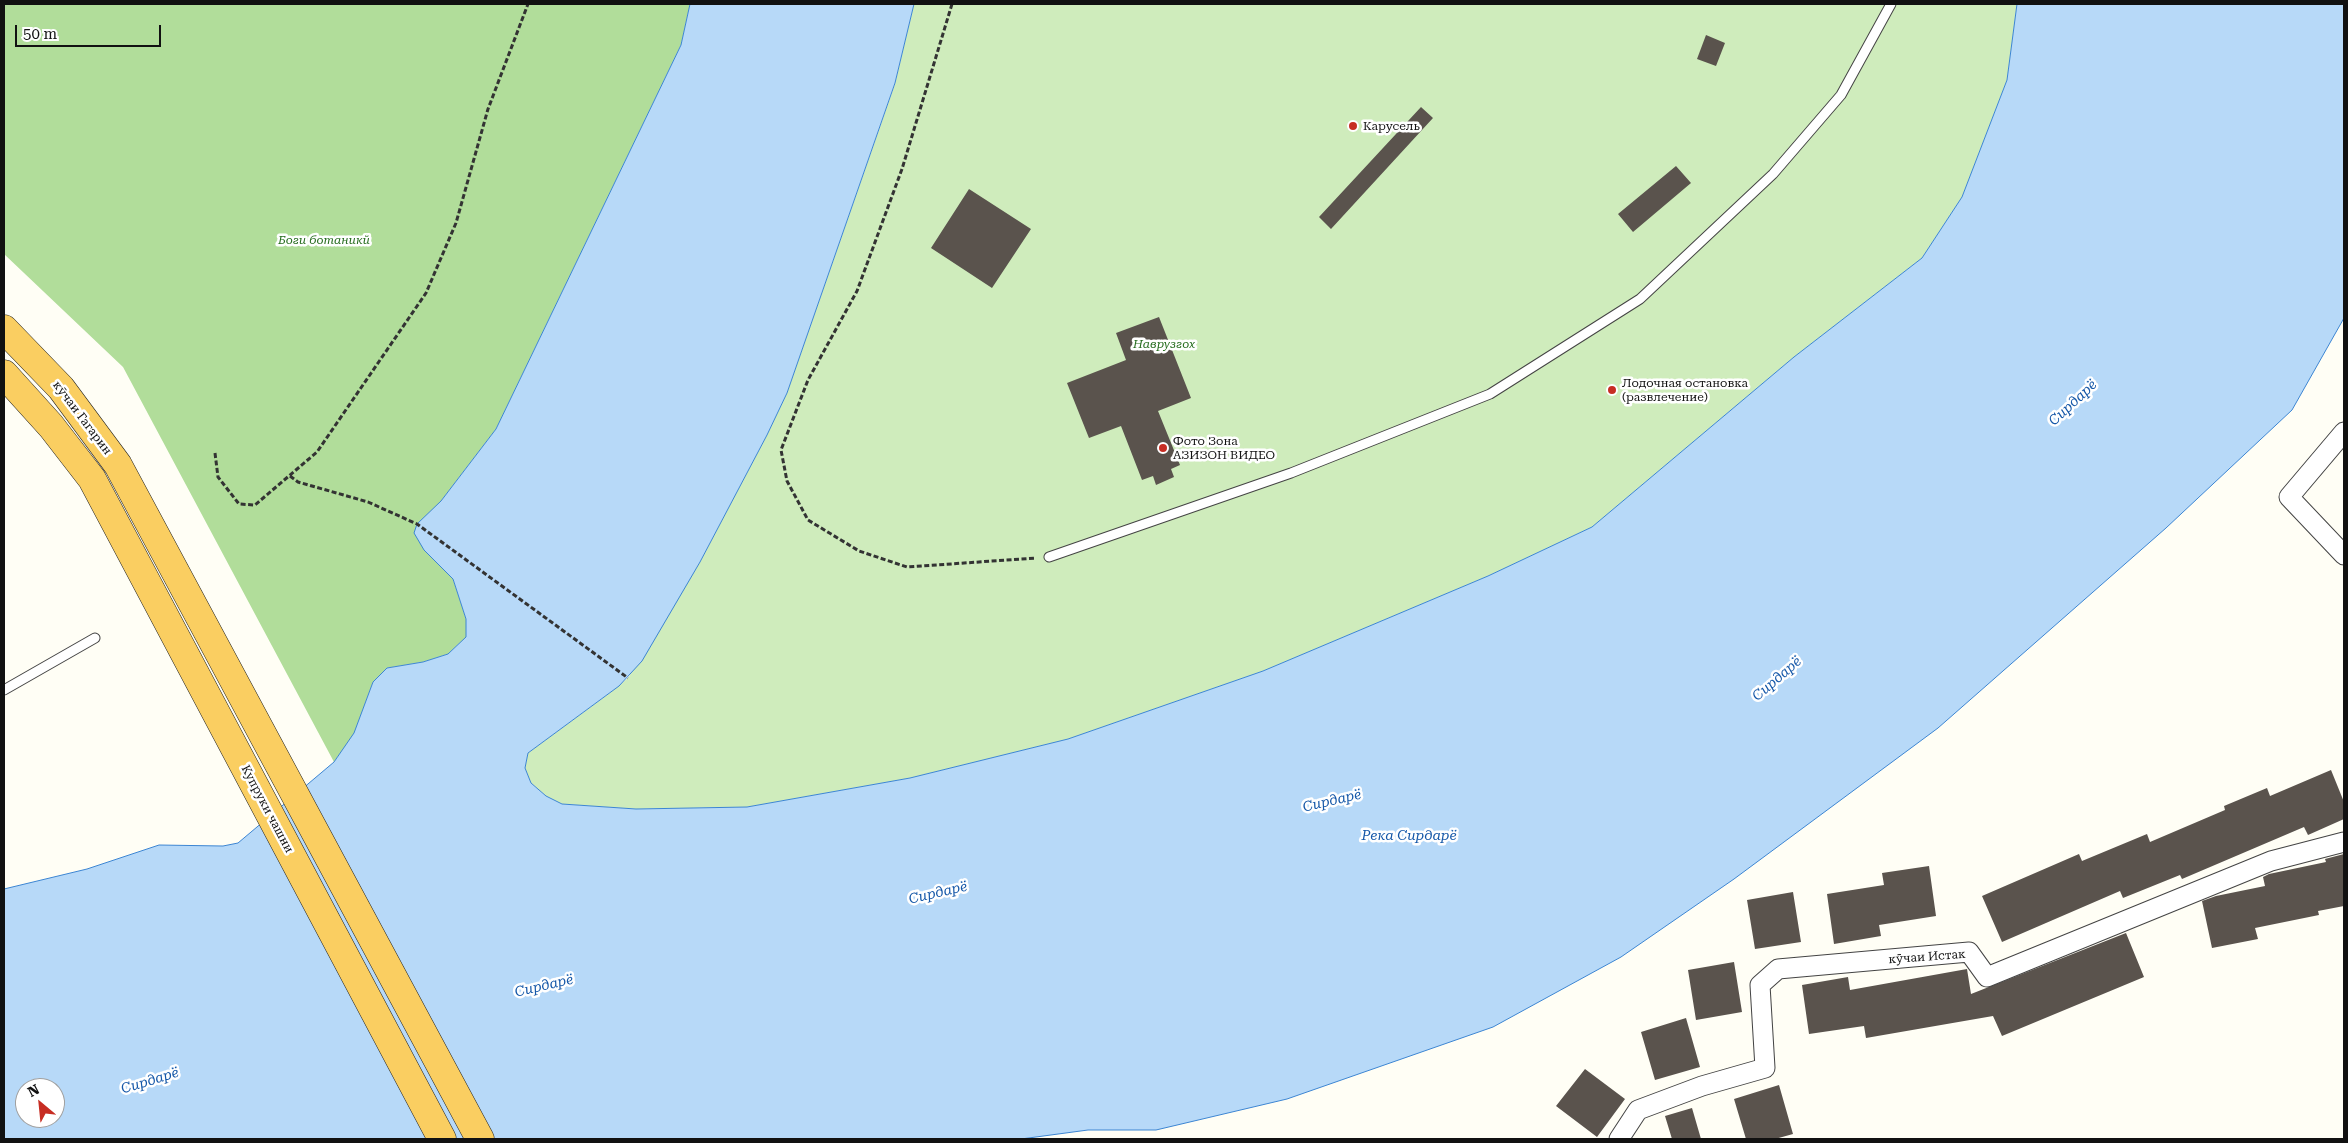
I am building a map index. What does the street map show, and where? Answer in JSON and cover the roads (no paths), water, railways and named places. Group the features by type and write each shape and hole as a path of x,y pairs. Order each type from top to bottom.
{"highway":[{"name":"кӯчаи Гагарин","path":"4,329 61,388 118,465 480,1139"},
{"name":"Купруки чашни","path":"4,374 51,426 92,479 442,1139"}],"street":[{"path":"2344,432 2289,497 2344,555"},
{"name":"кӯчаи Истак","path":"1619,1139 1638,1110 1702,1086 1764,1068 1760,985 1778,969 1969,952 1987,977 2271,861 2344,842"}],"lane":[{"path":"1049,557 1291,473 1490,394 1640,299 1773,174 1842,95 1891,4"},
{"path":"4,690 95,638"}],"water":[{"name":"Река Сирдарё","path":"690,4 914,4 895,83 787,393 767,435 700,562 642,661 619,686 528,753 525,768 531,783 546,796 562,804 636,809 747,807 910,778 1068,739 1263,671 1488,576 1592,527 1794,357 1922,258 1962,197 2007,80 2017,4 2344,4 2344,318 2292,410 2166,528 1938,728 1734,879 1621,957 1493,1027 1287,1099 1156,1130 1088,1130 1021,1139 4,1139 4,889 87,869 159,845 223,846 238,843 334,762 354,733 373,682 387,668 423,662 448,654 466,637 466,619 453,579 424,550 414,533 417,524 441,501 496,429 681,45"}],"place":[{"name":"Карусель","path":"1353,126"},
{"name":"Лодочная остановка (развлечение)","path":"1612,390"},
{"name":"Фото Зона АЗИЗОН ВИДЕО","path":"1163,448"}],"park label":[{"name":"Боги ботаникй","path":"324,240"},
{"name":"Наврузгох","path":"1164,344"}],"water label":[{"name":"Сирдарё","path":"2073,403"},
{"name":"Сирдарё","path":"1777,679"},
{"name":"Сирдарё","path":"1332,801"},
{"name":"Сирдарё","path":"938,893"},
{"name":"Сирдарё","path":"544,986"},
{"name":"Сирдарё","path":"150,1081"}]}
